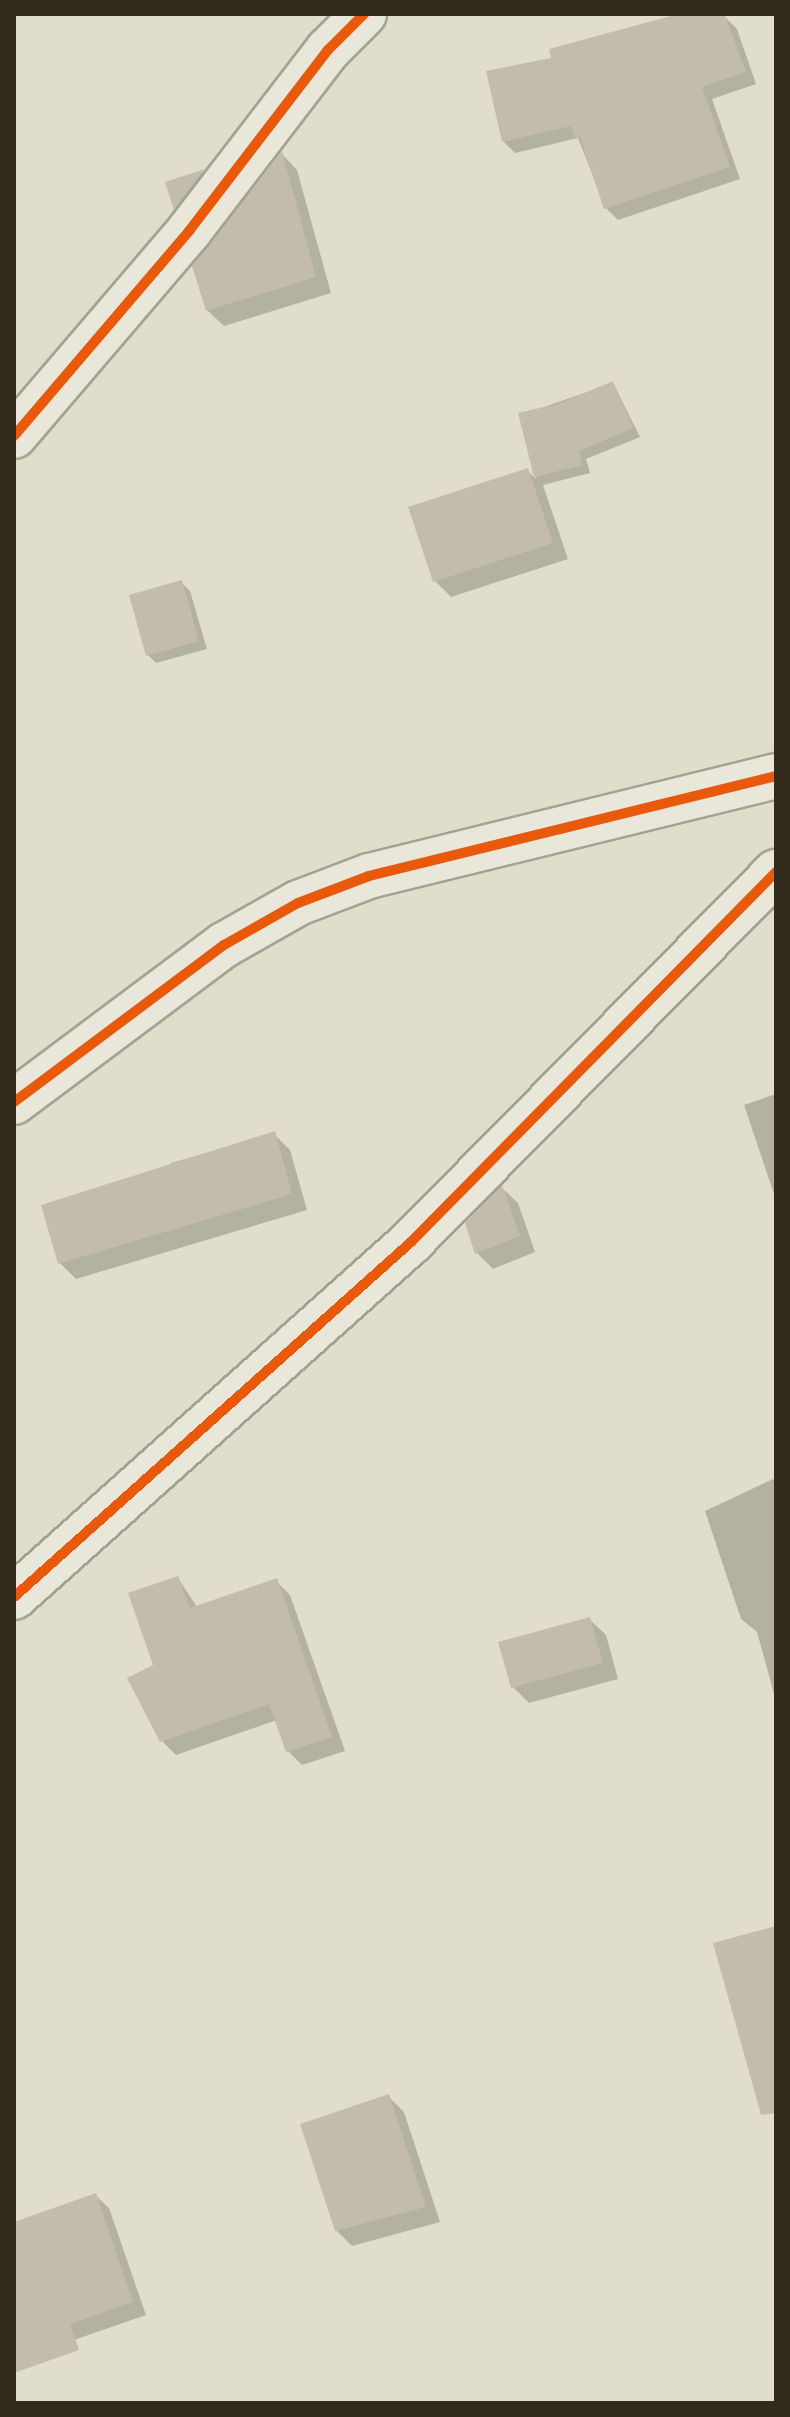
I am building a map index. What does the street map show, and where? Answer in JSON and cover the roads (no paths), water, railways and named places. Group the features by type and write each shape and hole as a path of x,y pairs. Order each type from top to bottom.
{"street":[{"path":"14,436 189,231 328,50 364,14"},
{"path":"14,1102 224,945 298,903 369,876 776,776"},
{"path":"14,1597 411,1242 776,872"}]}
